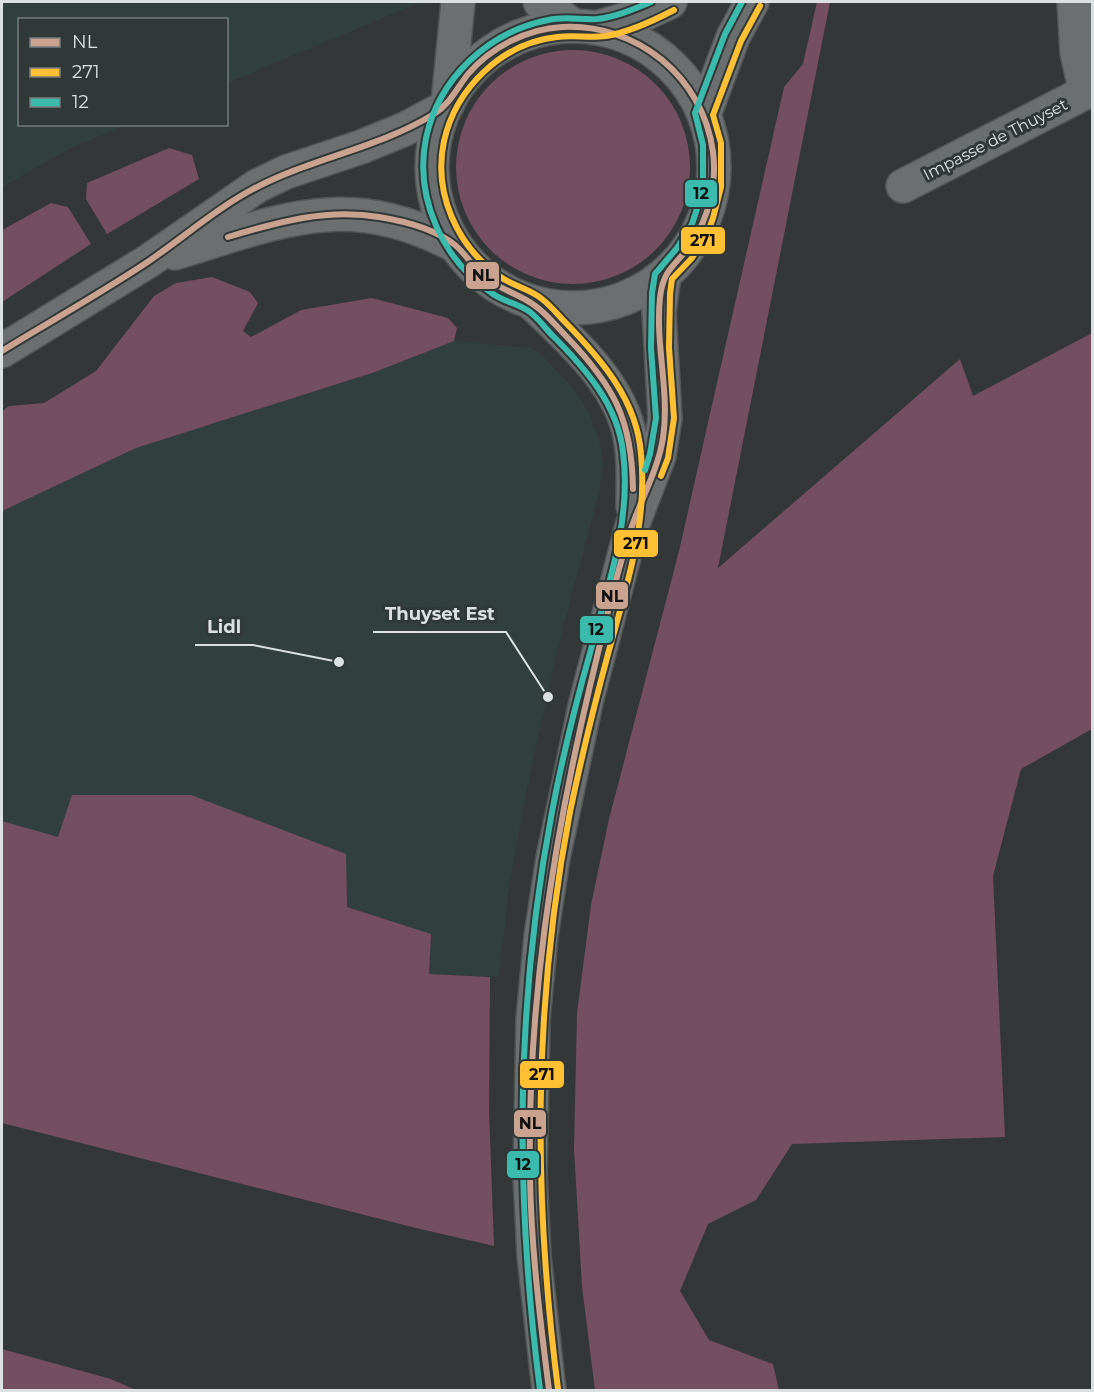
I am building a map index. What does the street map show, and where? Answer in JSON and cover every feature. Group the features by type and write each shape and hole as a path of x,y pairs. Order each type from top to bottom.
{"main road":[{"path":"458,2 447,105 434,141 432,178 440,213 456,246 476,270 514,295 531,302 566,308 601,305 635,294 664,275 693,242 705,215 712,187 713,158 709,130 696,99 686,84 661,58 631,39 585,27 540,2"},
{"path":"2,351 147,262 257,186 286,172 361,147 405,129 447,105 468,74 501,47 524,35 558,27 585,27 644,14 670,2"},
{"path":"704,116 733,37 752,2"},
{"name":"Impasse de Thuyset","path":"903,186 1089,91 1077,53 1074,2"},
{"path":"147,262 272,223 324,214 351,214 396,220 424,230 456,246"},
{"path":"549,1390 534,1256 530,1176 533,1019 540,948 553,858 576,744 632,526 660,456 665,418 659,312 664,275"},
{"path":"531,302 568,338 601,376 622,410 632,448 632,526"}],"shaded area":[{"path":"2,2 421,2 228,83 228,18 18,18 18,126 125,126 71,148 2,187"},
{"path":"817,2 830,2 718,568 960,359 973,396 1092,333 1092,729 1021,769 993,876 1005,1137 792,1144 756,1200 708,1224 680,1291 709,1340 773,1364 779,1390 595,1390 582,1286 574,1149 577,1013 591,905 609,819 679,551 784,87 803,64"},
{"path":"573,50 618,59 638,70 663,93 681,122 690,167 681,212 670,232 647,257 618,275 573,284 528,275 508,264 483,241 465,212 456,167 465,122 476,102 499,77 528,59"},
{"path":"169,148 192,155 199,179 107,234 86,199 87,183"},
{"path":"51,203 68,207 91,244 2,302 2,230"},
{"path":"212,277 250,292 258,303 243,331 251,337 301,310 372,298 448,318 457,328 454,341 375,372 136,448 2,511 2,411 9,406 44,403 96,371 154,296 176,283"},
{"path":"454,341 531,348 542,355 577,393 590,415 599,439 603,465 599,492 561,635 529,779 509,886 499,977 429,974 431,934 347,907 58,838 2,821 2,511 136,448 375,372"},
{"path":"72,795 191,795 346,854 347,907 431,934 429,974 490,977 489,1110 494,1246 2,1123 2,821 58,837"},
{"path":"2,1349 111,1379 136,1390 2,1390"}],"transit line":[{"name":"12","path":"540,1390 526,1245 523,1173 525,1029 531,957 540,885 560,772 621,529 625,478 623,452 620,435 607,403 577,361 530,312 498,297 475,280 447,246 436,226 429,205 424,183 423,161 426,138 442,96 454,77 486,47 526,26 560,18 604,18 651,2"},
{"name":"12","path":"645,470 656,418 651,348 652,293 655,274 677,248 692,224 696,212 703,186 703,145 695,113 725,34 742,2"},
{"name":"271","path":"661,476 668,458 674,418 669,348 672,279 692,258 708,232 713,218 721,187 721,143 713,115 741,41 760,6"},
{"name":"271","path":"558,1389 544,1244 541,1172 543,1028 549,956 570,812 634,555 641,505 641,454 638,434 625,398 592,351 542,299 499,276 484,264 460,234 445,199 441,160 444,141 459,103 484,71 500,59 518,48 537,41 563,36 594,37 624,32 674,10"},
{"name":"NL","path":"2,351 131,273 255,188 299,169 391,136 434,114 449,101 477,64 510,41 536,31 562,27 590,28 616,34 640,45 662,60 681,78 696,100 707,125 713,152 713,187 703,223 691,244 667,274 662,288 659,333 665,421 661,450 625,548 576,746 554,868 538,990 530,1114 530,1176 536,1283 549,1390"},
{"name":"NL","path":"228,237 303,218 340,214 399,221 419,226 447,239 486,278 543,312 597,371 617,405 624,423 632,464 633,489"}],"place":[{"name":"Lidl","path":"339,662"},
{"name":"Thuyset Est","path":"548,697"}]}
